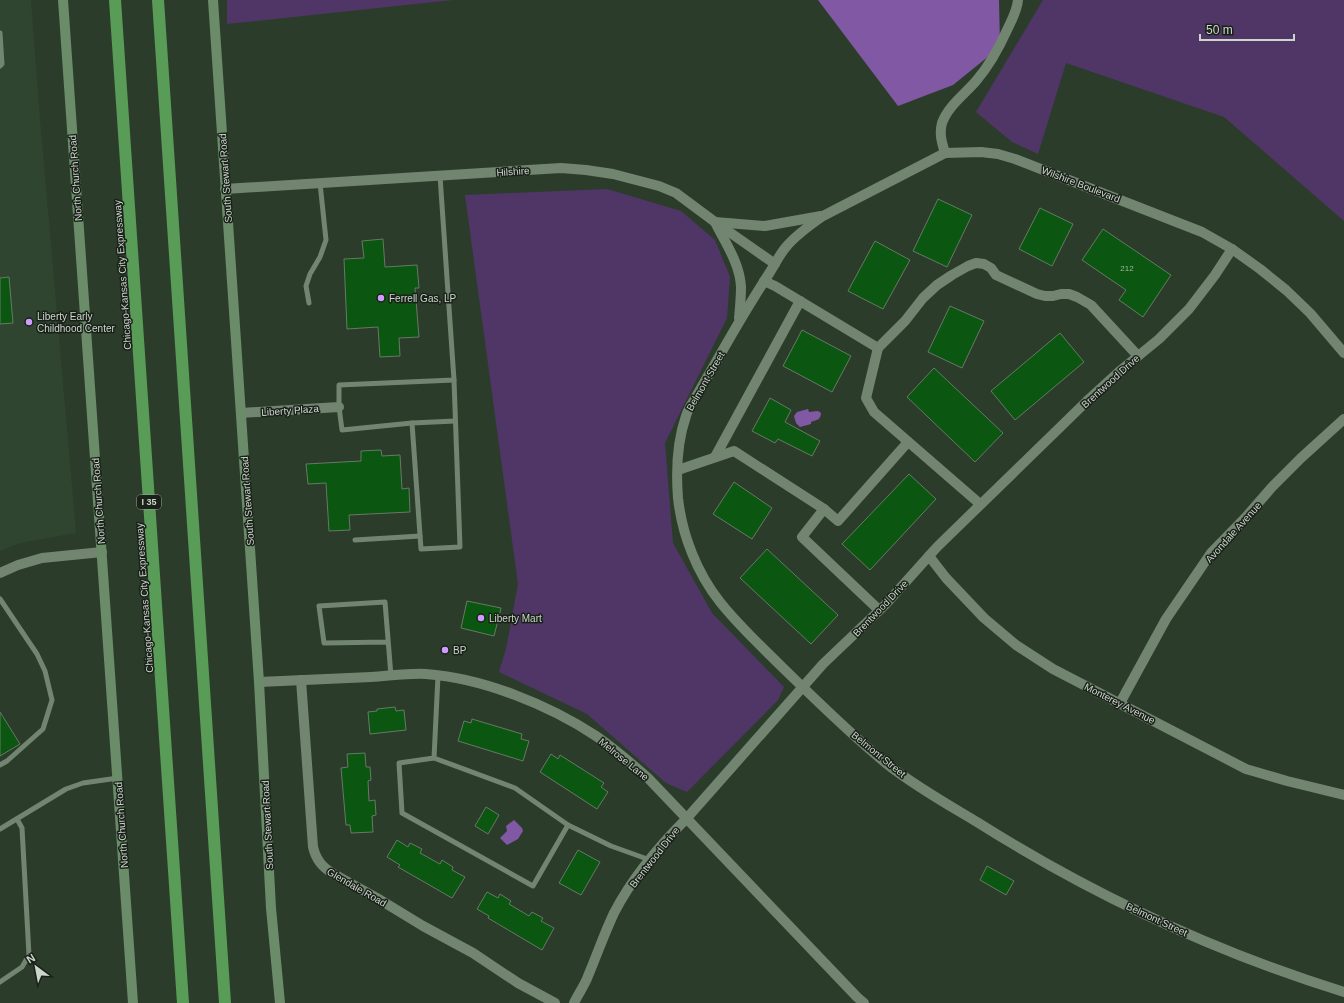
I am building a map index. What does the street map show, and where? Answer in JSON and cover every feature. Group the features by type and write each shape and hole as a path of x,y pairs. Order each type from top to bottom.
{"highway":[{"name":"Chicago-Kansas City Expressway","path":"115,0 183,1003"},
{"path":"158,0 225,1003"}],"street":[{"name":"North Church Road","path":"63,0 133,1003"},
{"name":"South Stewart Road","path":"213,0 259,682 271,908 280,1003"},
{"path":"945,153 940,136 942,123 951,107 976,81 993,59 1017,9 1018,0"},
{"name":"Wilshire Boulevard","path":"945,153 981,152 998,154 1015,159 1202,232 1232,249 1286,290 1310,313 1344,353"},
{"name":"Belmont Street","path":"945,153 822,216 806,228 786,247 739,321 686,414 681,435 678,470 679,500 682,522 694,556 707,582 733,617 803,687 888,764 936,797 1010,843 1112,898 1164,923 1271,967 1344,992"},
{"name":"Hilshire","path":"225,189 561,168 600,172 659,186 676,193 775,264"},
{"path":"715,222 765,226 822,216"},
{"name":"Belmont Street","path":"715,222 732,254 738,271 741,287 739,321"},
{"name":"Brentwood Drive","path":"574,1003 588,977 614,913 625,895 667,838 823,664 879,610 928,556 1086,401 1159,339 1189,309 1215,275 1232,249"},
{"path":"980,504 874,412 866,398 878,348 905,321 923,298 937,285 952,275 976,263 984,264 991,268 996,275 1037,294 1053,296 1069,294 1084,300 1091,305 1138,356"},
{"path":"764,281 878,348"},
{"path":"715,457 800,301"},
{"name":"Liberty Plaza","path":"241,413 339,407"},
{"name":"Avondale Avenue","path":"1120,704 1166,619 1211,553 1246,517 1272,487 1344,419"},
{"path":"678,470 734,451 824,509 838,521 908,442"},
{"path":"824,509 802,536 879,610"},
{"path":"0,573 18,565 42,558 102,552"},
{"name":"Monterey Avenue","path":"928,556 964,599 984,618 1016,645 1053,669 1246,769 1344,795"},
{"name":"Melrose Lane","path":"259,682 426,674 473,683 499,690 537,704 561,716 596,736 618,752 648,778 864,1003"},
{"name":"Glendale Road","path":"301,680 313,847 319,862 332,873 473,953 518,983 555,1003"}],"lane":[{"path":"0,33 2,64 0,66"},
{"path":"412,423 421,549 460,548 454,380 440,176"},
{"path":"309,303 306,286 310,274 320,257 326,240 320,183"},
{"path":"454,380 339,385 339,407 342,430 412,423 455,421"},
{"path":"355,540 420,536"},
{"path":"0,599 37,654 45,671 52,700 43,729 7,761 0,765"},
{"path":"388,642 324,643 319,606 385,602 391,676"},
{"path":"434,758 438,676"},
{"path":"568,825 533,886 402,813 399,763 434,758 515,788 568,825 611,846 650,860"},
{"path":"0,829 66,789 83,783 118,778"},
{"path":"0,982 22,967 29,955 22,828 17,819"}],"shaded area":[{"name":"Liberty Early Childhood Center","path":"0,0 31,0 76,533 20,543 0,551"},
{"path":"227,0 453,0 227,24"},
{"path":"818,0 999,0 1000,47 953,85 898,106"},
{"path":"1043,0 1344,0 1344,221 1224,117 1066,63 1038,154 1012,142 976,112"},
{"path":"607,189 681,211 715,240 730,277 727,318 665,443 673,543 712,613 784,687 778,700 687,792 666,783 587,714 499,672 506,649 518,584 465,195"},
{"path":"808,409 809,412 818,411 821,413 820,417 811,422 811,424 800,427 796,423 794,416 797,412"},
{"path":"514,820 523,831 518,839 507,845 500,838 507,831 506,826"}],"building":[{"path":"938,199 972,215 947,267 913,251"},
{"path":"1040,208 1073,224 1052,266 1019,249"},
{"path":"1103,229 1171,275 1143,317 1119,300 1126,290 1082,260"},
{"name":"Ferrell Gas, LP","path":"383,239 385,267 417,265 419,288 415,288 419,337 399,338 400,356 380,357 378,327 347,329 344,259 364,258 362,241"},
{"path":"875,241 910,260 883,309 848,291"},
{"name":"Liberty Early Childhood Center","path":"9,277 13,323 0,324 0,278"},
{"path":"950,306 984,321 962,368 928,352"},
{"path":"802,330 851,356 832,392 783,366"},
{"path":"1060,333 1084,362 1015,420 991,391"},
{"path":"934,368 1003,433 975,462 907,397"},
{"path":"770,398 791,410 785,422 820,441 812,456 778,439 775,443 752,431"},
{"path":"381,450 382,456 400,455 402,489 409,488 410,512 349,515 350,530 329,531 326,483 308,484 306,464 361,461 361,451"},
{"path":"909,474 936,499 870,570 842,544"},
{"path":"734,482 772,508 752,539 713,514"},
{"path":"767,549 838,615 811,644 740,578"},
{"name":"Liberty Mart","path":"467,601 501,608 494,636 461,628"},
{"path":"395,707 396,711 404,710 406,730 370,734 368,712 377,711 377,709"},
{"path":"0,712 20,744 0,756"},
{"path":"472,719 522,734 521,739 529,741 523,761 458,741 464,721 471,723"},
{"path":"365,753 366,767 370,767 371,780 368,781 369,801 375,800 376,815 372,816 373,832 351,833 350,825 346,825 341,768 348,767 347,754"},
{"path":"551,754 558,759 560,755 604,783 601,787 608,792 597,809 540,772"},
{"path":"486,807 499,815 488,834 475,826"},
{"path":"397,840 408,847 410,843 422,849 420,853 440,864 442,860 453,867 452,870 465,877 452,898 398,867 400,865 387,857"},
{"path":"578,850 600,862 581,895 559,883"},
{"path":"987,866 1014,881 1006,895 980,880"},
{"path":"487,892 498,898 500,894 511,901 509,904 529,916 532,912 543,918 541,921 554,928 542,950 488,918 489,916 477,909"}],"place":[{"name":"Ferrell Gas, LP","path":"381,298"},
{"name":"Liberty Early Childhood Center","path":"29,322"},
{"name":"Liberty Mart","path":"481,618"},
{"name":"BP","path":"445,650"}]}
